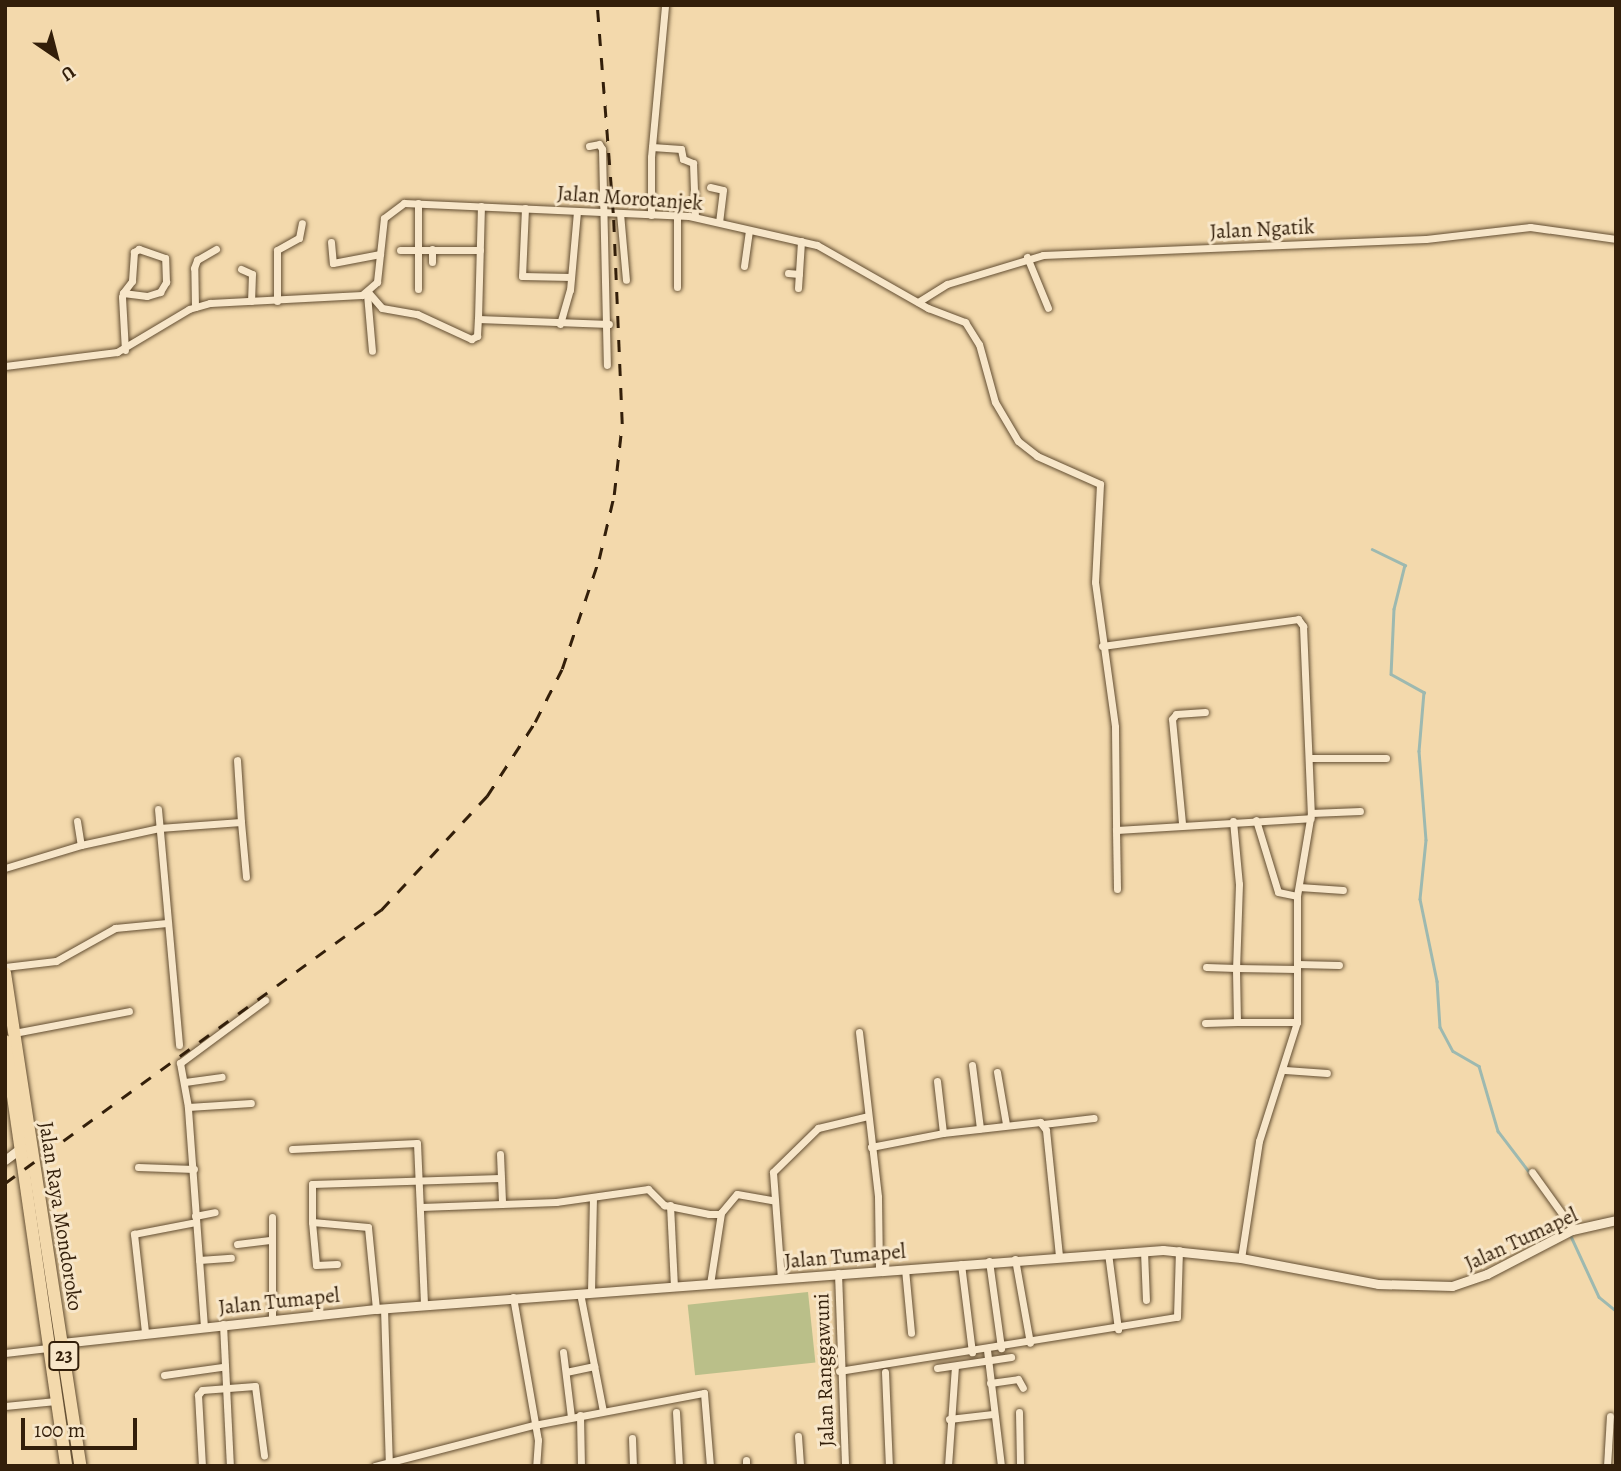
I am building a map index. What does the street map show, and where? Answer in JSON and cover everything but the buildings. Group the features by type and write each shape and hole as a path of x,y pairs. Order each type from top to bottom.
{"highway":[{"name":"Jalan Raya Mondoroko","path":"5,973 21,1149 66,1466"},
{"name":"Jalan Raya Mondoroko","path":"9,1029 49,1246 80,1466"},
{"path":"34,1248 49,1246"}],"street":[{"path":"651,215 652,147 666,5"},
{"path":"589,146 599,144 602,149 609,324 607,365"},
{"path":"652,147 681,149 683,159 693,163 695,217"},
{"path":"710,187 723,190 719,222"},
{"path":"418,203 418,289"},
{"name":"Jalan Morotanjek","path":"367,293 377,282 384,218 398,205 418,203 695,217 750,232 801,241 861,266 918,302 970,326 995,402 1018,442 1045,460 1100,484 1103,490 1094,541 1102,646"},
{"path":"367,293 382,308 417,314 470,339 476,338 481,206"},
{"path":"525,208 522,276 571,277"},
{"path":"560,324 571,277 578,212"},
{"path":"620,213 626,281"},
{"path":"677,216 677,287"},
{"path":"277,301 277,250 299,238 302,223"},
{"name":"Jalan Ngatik","path":"918,302 947,284 1027,257 1426,239 1530,227 1616,239"},
{"path":"744,266 750,232"},
{"path":"798,288 801,241"},
{"path":"331,242 333,263 380,254"},
{"path":"195,307 194,268 197,260 216,248"},
{"path":"432,249 432,262"},
{"path":"123,293 147,296 160,292 166,282 165,258 135,250 132,281 123,293 125,349"},
{"path":"400,250 480,250"},
{"path":"1027,257 1048,308"},
{"path":"241,269 252,274 251,301"},
{"path":"788,272 799,274"},
{"path":"5,366 125,349 195,307 367,293"},
{"path":"367,293 372,351"},
{"path":"478,319 609,324"},
{"path":"1117,889 1115,727 1102,646 1298,619 1303,626 1311,816 1298,892 1297,1022 1284,1070 1259,1141 1241,1258"},
{"path":"1182,823 1172,719 1176,714 1205,712"},
{"path":"1310,758 1386,758"},
{"path":"237,760 246,877"},
{"path":"158,809 179,1045"},
{"path":"1116,830 1360,811"},
{"path":"1256,820 1278,892 1343,890"},
{"path":"77,821 81,845"},
{"path":"1233,821 1239,884 1237,1023"},
{"path":"5,868 81,845 159,828 242,822"},
{"path":"5,967 57,961 115,928 167,923"},
{"path":"1206,967 1339,965"},
{"path":"204,1327 195,1219 194,1170 181,1062 265,1000"},
{"path":"9,1029 129,1011"},
{"path":"1205,1023 1297,1022"},
{"path":"859,1032 880,1271"},
{"path":"972,1065 980,1128"},
{"path":"1284,1070 1327,1073"},
{"path":"997,1072 1006,1124"},
{"path":"184,1082 222,1077"},
{"path":"937,1081 943,1132"},
{"path":"188,1107 251,1103"},
{"path":"781,1279 772,1200 773,1172 805,1137 826,1125 868,1116"},
{"path":"871,1147 943,1132 1006,1124 1043,1124 1094,1118"},
{"path":"1043,1124 1059,1255"},
{"path":"292,1149 415,1141 421,1180 424,1305"},
{"path":"5,1160 21,1149"},
{"path":"499,1154 502,1201"},
{"path":"138,1167 194,1170"},
{"path":"1532,1172 1571,1230"},
{"path":"337,1264 316,1265 310,1188 315,1183 500,1178"},
{"path":"421,1207 593,1198 648,1189 659,1202 709,1214 721,1213"},
{"path":"710,1284 721,1213 742,1193 772,1200"},
{"path":"592,1292 593,1198"},
{"path":"670,1205 674,1286"},
{"path":"145,1332 134,1234 215,1212"},
{"path":"272,1217 272,1319"},
{"name":"Jalan Tumapel","path":"62,1343 380,1308 781,1279 1059,1255 1144,1251 1179,1250 1241,1258 1378,1284 1463,1284 1571,1230 1616,1220"},
{"path":"312,1222 369,1227 380,1308 389,1465"},
{"path":"237,1244 272,1240"},
{"path":"937,1368 955,1366 1000,1348 1177,1317 1179,1250"},
{"path":"1144,1251 1146,1300"},
{"path":"1108,1253 1118,1329"},
{"path":"199,1261 231,1258"},
{"path":"1015,1259 1030,1343"},
{"path":"989,1261 1000,1348"},
{"path":"961,1264 972,1352"},
{"path":"905,1269 911,1333"},
{"name":"Jalan Ranggawuni","path":"838,1273 839,1375 845,1466"},
{"path":"580,1293 603,1411"},
{"path":"513,1297 537,1437 536,1466"},
{"path":"223,1324 222,1367 230,1466"},
{"path":"5,1353 48,1348"},
{"path":"563,1352 580,1436 581,1466"},
{"path":"839,1375 972,1352 1011,1357"},
{"path":"987,1355 1001,1466"},
{"path":"566,1372 594,1366"},
{"path":"948,1466 949,1419 955,1366"},
{"path":"164,1375 222,1367"},
{"path":"885,1372 889,1466"},
{"path":"990,1383 1018,1379 1023,1388"},
{"path":"202,1466 198,1395 202,1390 256,1387 264,1455"},
{"path":"375,1466 389,1465 534,1425 603,1411 705,1397 710,1466"},
{"path":"5,1406 56,1401"},
{"path":"676,1412 679,1466"},
{"path":"1019,1412 1020,1466"},
{"path":"949,1419 993,1414"},
{"path":"1607,1466 1610,1416"},
{"path":"798,1436 800,1466"},
{"path":"632,1438 633,1466"}],"green space":[{"path":"808,1292 815,1363 695,1375 688,1305"}],"waterway":[{"path":"1372,549 1405,565 1394,609 1391,674 1424,692 1419,751 1426,840 1420,899 1437,981 1440,1027 1453,1051 1479,1066 1498,1131 1530,1173"},
{"path":"1570,1234 1599,1297 1616,1311"}],"railway":[{"path":"5,1183 381,910 487,796 535,722 562,669 599,559 614,495 622,424 613,213 597,5"}]}
